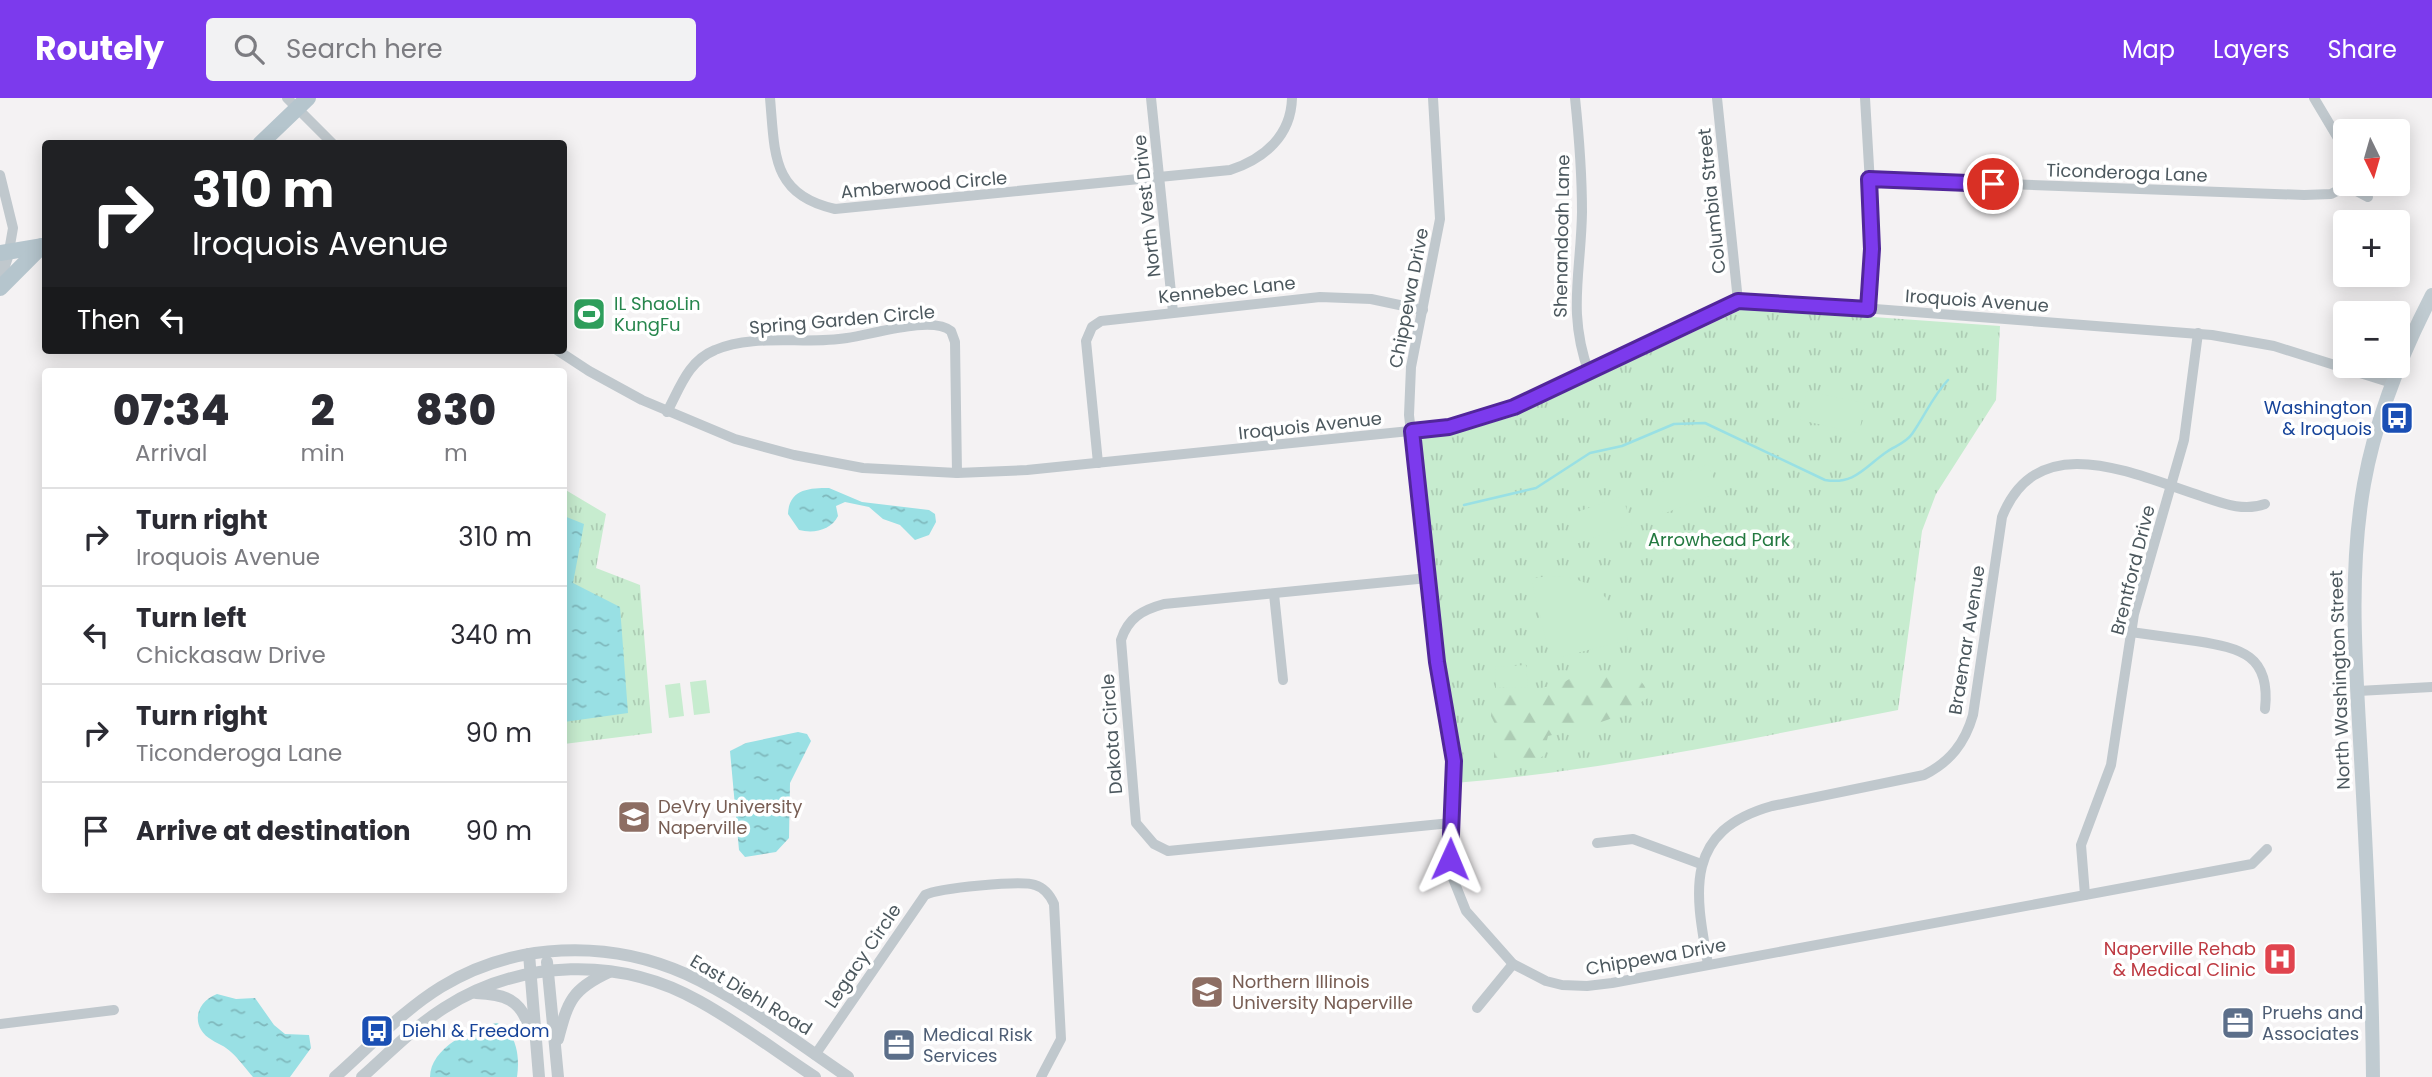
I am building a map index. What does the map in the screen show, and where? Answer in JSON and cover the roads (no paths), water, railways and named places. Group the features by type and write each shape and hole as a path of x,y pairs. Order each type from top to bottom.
{"main road":[{"path":"264,140 298,102"},
{"path":"4,252 42,245"},
{"path":"0,288 42,247"},
{"name":"North Washington Street","path":"2373,1077 2371,934 2354,621 2357,535 2371,450 2392,383 2432,295"}],"street":[{"name":"Amberwood Circle","path":"770,98 775,154 786,183 803,199 835,209 1230,170 1249,164 1265,154 1279,139 1289,118 1292,98"},
{"name":"North Vest Drive","path":"1151,98 1173,312"},
{"name":"Chippewa Drive","path":"1433,98 1440,219 1411,367 1409,415 1437,662 1454,761 1450,859 1455,890 1472,920 1513,964 1546,981 1587,986 2252,864 2267,849"},
{"name":"Shenandoah Lane","path":"1575,98 1582,211 1574,306 1578,340 1589,373"},
{"name":"Columbia Street","path":"1717,98 1738,301"},
{"path":"1865,98 1872,249 1868,309"},
{"path":"2314,98 2333,130"},
{"path":"298,102 330,140"},
{"path":"0,175 13,228 4,252 0,278"},
{"name":"Ticonderoga Lane","path":"1869,179 2216,192 2333,193"},
{"name":"Kennebec Lane","path":"1098,463 1086,341 1092,327 1107,319 1320,297 1371,299 1423,310"},
{"name":"Iroquois Avenue","path":"564,354 621,389 667,412 735,439 806,458 863,468 957,473 1098,463 1449,427 1500,413 1738,301 2198,333 2274,346 2392,383"},
{"name":"Spring Garden Circle","path":"667,412 686,374 715,349 756,343 846,339 935,324 951,331 955,342 957,473"},
{"name":"Brentford Drive","path":"2085,895 2081,845 2111,765 2131,632 2140,591 2171,487 2189,414 2198,333"},
{"name":"Braemar Avenue","path":"1708,964 1697,905 1701,864 1719,836 1749,814 1772,806 1906,781 1934,770 1956,751 1973,715 2003,517 2013,495 2029,477 2056,464 2090,463 2233,506 2265,503"},
{"name":"Dakota Circle","path":"1428,578 1164,604 1137,614 1124,631 1121,640 1132,783 1139,829 1154,844 1168,851 1451,823"},
{"path":"1274,594 1283,680"},
{"path":"2131,632 2241,649 2255,662 2267,688 2265,709"},
{"path":"2358,691 2432,687"},
{"path":"1597,843 1633,839 1701,864"},
{"name":"Legacy Circle","path":"815,1055 925,895 941,890 1030,884 1044,889 1054,904 1061,1038 1041,1077"},
{"path":"546,952 558,1077"},
{"name":"East Diehl Road","path":"335,1077 438,989 489,963 546,952 603,952 671,968 709,986 848,1077"},
{"path":"529,954 539,1077"},
{"path":"1477,1008 1513,964"},
{"name":"East Diehl Road","path":"362,1077 431,1017 472,993 530,973 548,970 611,971 657,982 699,1001 816,1077"},
{"path":"555,1050 566,1010 575,993 611,971"},
{"path":"472,993 511,998 527,1020 537,1052"},
{"path":"0,1024 114,1010"}],"water":[{"path":"829,488 862,502 929,510 935,514 936,522 929,535 915,540 900,525 883,519 869,507 845,502 836,506 838,516 827,528 816,531 799,530 788,514 792,499 801,492"},
{"path":"567,517 584,524 573,583 620,607 628,713 567,722"},
{"path":"798,732 807,734 811,741 790,783 789,838 776,852 745,857 739,850 730,751 746,743"},
{"path":"217,994 236,999 255,998 274,1025 285,1034 309,1035 311,1048 290,1077 253,1077 229,1050 205,1035 200,1028 198,1015 204,1003"},
{"path":"497,1023 509,1032 516,1046 517,1077 430,1077 437,1057 445,1048 476,1029"}],"waterway":[{"path":"1464,505 1536,488 1590,453 1622,446 1674,424 1705,423 1825,480 1844,480 1858,474 1903,443 1948,380"}],"place":[{"name":"IL ShaoLin KungFu","path":"589,314"},
{"name":"Washington & Iroquois","path":"2397,418"},
{"name":"DeVry University Naperville","path":"634,817"},
{"name":"Naperville Rehab & Medical Clinic","path":"2280,959"},
{"name":"Northern Illinois University Naperville","path":"1207,992"},
{"name":"Pruehs and Associates","path":"2238,1023"},
{"name":"Diehl & Freedom","path":"377,1031"},
{"name":"Medical Risk Services","path":"899,1045"}],"park label":[{"name":"Arrowhead Park","path":"1719,540"}]}
